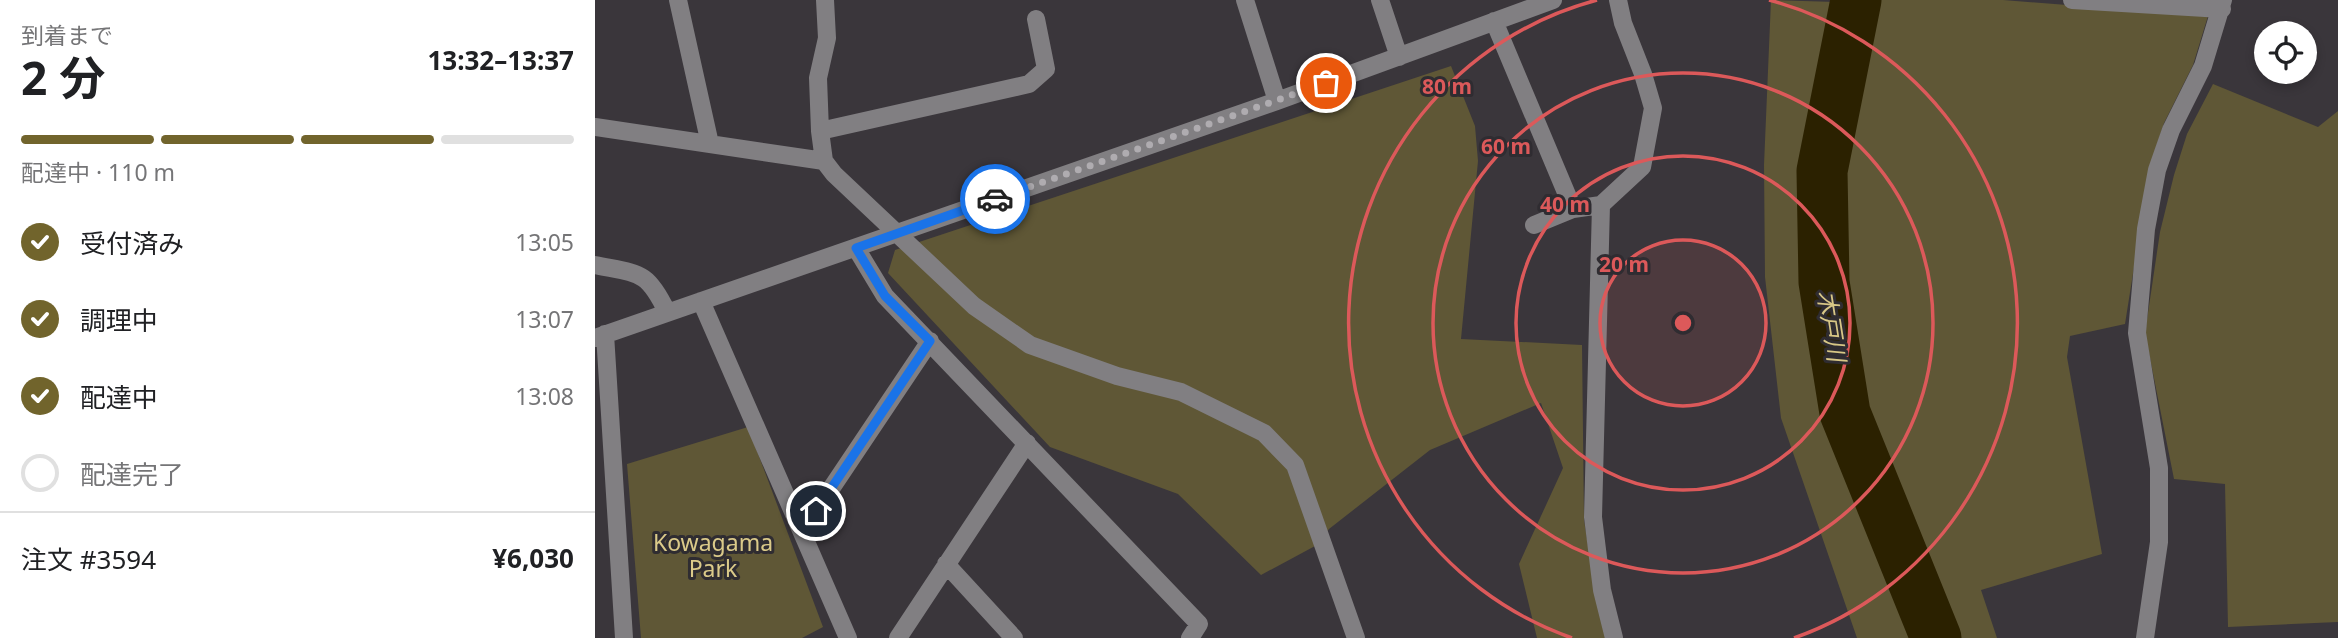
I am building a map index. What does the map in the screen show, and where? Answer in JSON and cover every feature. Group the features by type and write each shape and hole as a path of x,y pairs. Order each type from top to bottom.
{"street":[{"path":"678,0 710,144"},
{"path":"825,0 827,38 818,78 820,131 824,161 834,174 899,232 974,306 1030,345 1117,376 1181,393 1264,432 1295,465 1356,638"},
{"path":"1245,0 1277,101"},
{"path":"1380,0 1399,57"},
{"path":"624,638 600,336 1277,101 1494,21 1519,6 1553,0"},
{"path":"1534,225 1573,209 1601,205 1641,167 1653,108 1643,74 1622,23 1618,0"},
{"path":"2072,0 2222,4 2203,66 2171,130 2157,170 2146,229 2137,333 2159,468 2159,542 2145,638"},
{"path":"820,131 1029,85 1046,69 1036,19"},
{"path":"1494,21 1573,209"},
{"path":"595,127 824,161"},
{"path":"1601,205 1593,517 1602,590 1614,638"},
{"path":"856,248 885,296 1199,624 1190,638"},
{"path":"595,265 635,273 653,282 667,312"},
{"path":"701,301 848,638"},
{"path":"802,532 930,341"},
{"path":"898,638 1027,443"},
{"path":"946,564 1014,638"}],"green space":[{"path":"1771,0 1836,2 1810,142 1805,267 1843,467 1903,582 1926,638 1857,638 1781,418 1765,277 1764,165"},
{"path":"1867,0 2003,0 2208,16 2193,65 2164,123 2150,166 2125,324 2070,336 2067,357 2102,554 1981,590 1997,638 1949,638 1921,579 1862,423 1837,305 1835,185"},
{"path":"1451,66 1475,126 1478,161 1461,339 1582,345 1584,520 1595,591 1608,638 1537,638 1519,564 1563,468 1541,403 1430,450 1329,529 1315,546 1261,575 1178,494 1050,447 888,273 895,250"},
{"path":"2213,84 2318,127 2338,111 2338,622 2228,627 2225,484 2174,479 2145,333 2160,232 2174,175 2187,134"},
{"name":"Kowagama Park","path":"748,427 823,627 802,638 641,638 627,464"}],"waterway":[{"name":"木戸川","path":"1856,0 1822,171 1824,282 1845,413 1936,638"}],"way so far":[{"path":"995,199 1326,83"}],"route":[{"path":"816,511 930,341 885,296 856,248 995,199"}]}
